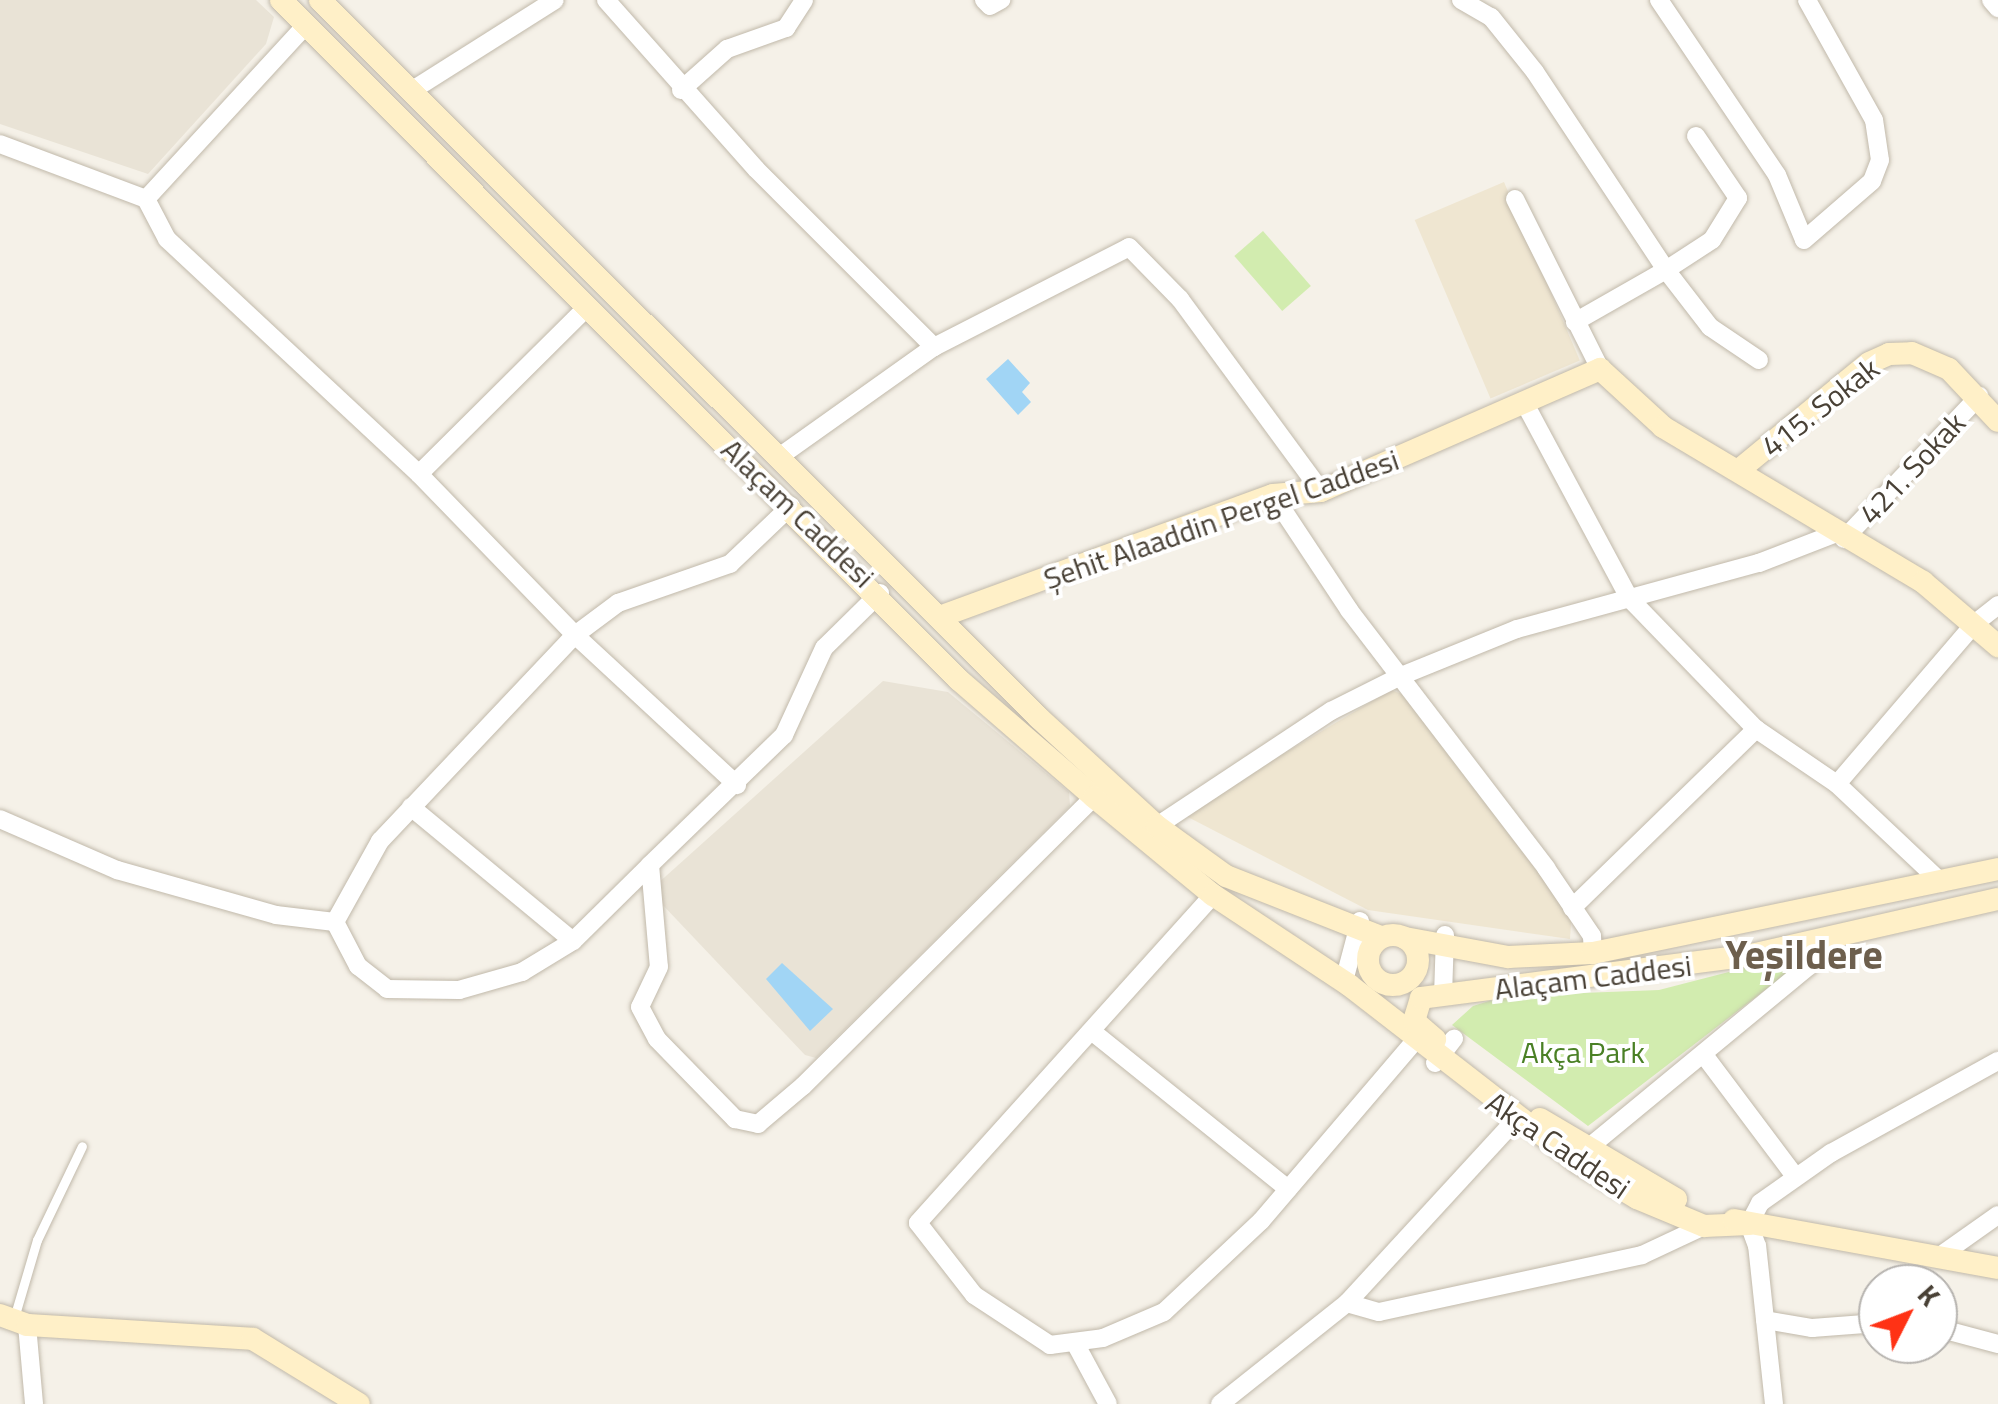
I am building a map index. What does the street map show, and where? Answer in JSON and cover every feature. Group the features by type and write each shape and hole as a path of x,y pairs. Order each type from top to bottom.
{"main road":[{"name":"Alaçam Caddesi","path":"282,0 587,307 880,593 959,680 1214,895 1388,1015"},
{"name":"Alaçam Caddesi","path":"320,0 1157,826 1226,876 1359,925 1381,937"},
{"name":"415. Sokak","path":"1739,470 1858,371 1889,354 1930,359 1979,396 1998,422"},
{"name":"Şehit Alaaddin Pergel Caddesi","path":"942,616 1273,496 1322,492 1600,369"},
{"path":"1600,369 1663,427 1739,470 1839,536 1923,582 1998,646"},
{"name":"Alaçam Caddesi","path":"1406,938 1444,940 1508,957 1593,953 1942,883 1998,868"},
{"name":"Alaçam Caddesi","path":"1432,997 1620,976 1995,905"},
{"path":"1377,980 1368,957 1381,937 1406,938 1416,950 1417,966 1401,984"},
{"path":"1346,983 1377,980 1401,984 1432,997 1414,1021 1443,1053"},
{"name":"Akça Caddesi","path":"1388,1015 1414,1042 1443,1053 1636,1198 1704,1226 1749,1224"},
{"name":"Akça Caddesi","path":"1520,1114 1659,1191 1749,1224 1998,1268"},
{"path":"13,1320 253,1339 359,1404"}],"street":[{"path":"412,91 555,0"},
{"path":"606,0 681,90 934,347"},
{"path":"681,90 727,49 786,28 804,0"},
{"path":"984,0 990,6 1001,0"},
{"path":"1461,0 1491,16 1536,72 1622,212 1710,327 1759,360"},
{"path":"1659,0 1777,174 1804,240 1872,181 1880,160 1874,120 1806,0"},
{"path":"1991,0 1998,8"},
{"path":"146,199 306,25"},
{"path":"1575,322 1712,240 1738,198 1696,136"},
{"path":"0,144 146,199 167,239 419,474 575,636 737,785"},
{"path":"1514,199 1600,369"},
{"path":"779,457 934,347 1130,247 1180,299 1322,492"},
{"path":"419,474 587,307"},
{"name":"421. Sokak","path":"1839,536 1979,396"},
{"path":"1524,402 1629,598 1756,729 1837,784 1942,883"},
{"path":"1273,496 1592,936 1593,953"},
{"path":"336,922 380,841 575,636 618,603 730,564 791,506"},
{"path":"1157,826 1331,712 1400,676 1518,630 1759,563 1839,536"},
{"path":"336,922 368,976 414,994 522,972 573,941 737,785 784,735 824,648 880,593"},
{"path":"1837,784 1974,624 1998,605"},
{"path":"1572,908 1756,729"},
{"path":"650,865 659,967 640,1007 657,1039 715,1100 735,1119 758,1124 956,939 1094,797"},
{"path":"411,807 573,941"},
{"path":"0,820 117,870 276,915 336,922"},
{"path":"1214,895 1094,1033 918,1223 974,1295 1050,1345 1103,1338 1164,1312 1288,1188 1414,1042"},
{"path":"1346,983 1359,925"},
{"path":"1587,1149 1810,966 1834,935"},
{"path":"1432,997 1444,940"},
{"path":"1094,1033 1288,1188"},
{"path":"1704,1055 1795,1176"},
{"path":"1774,1404 1749,1224 1760,1203 1795,1176 1998,1061"},
{"path":"1220,1404 1346,1303 1520,1114"},
{"path":"1940,1256 1998,1215"},
{"path":"1346,1303 1379,1312 1642,1255 1704,1226"},
{"path":"13,1320 34,1404"},
{"path":"1765,1320 1812,1328 1858,1325"},
{"path":"1958,1333 1998,1344"},
{"path":"1075,1342 1108,1404"}],"lane":[{"path":"13,1320 37,1240 82,1146"}],"shaded area":[{"path":"0,0 256,0 274,17 266,44 148,174 0,124"},
{"path":"1504,182 1580,361 1491,398 1415,220"},
{"path":"883,681 948,692 1069,792 1070,806 816,1058 805,1055 659,901 656,885"},
{"path":"1391,690 1429,704 1572,908 1570,939 1368,910 1182,814"}],"green space":[{"path":"1263,231 1311,286 1282,311 1234,256"},
{"name":"Akça Park","path":"1779,959 1791,970 1588,1126 1452,1025 1473,1006 1505,996 1659,990"}],"water":[{"path":"1008,359 1030,383 1022,392 1031,402 1018,415 986,379"},
{"path":"782,963 833,1009 810,1031 766,979"}],"district":[{"name":"Yeşildere","path":"1804,955"}]}
